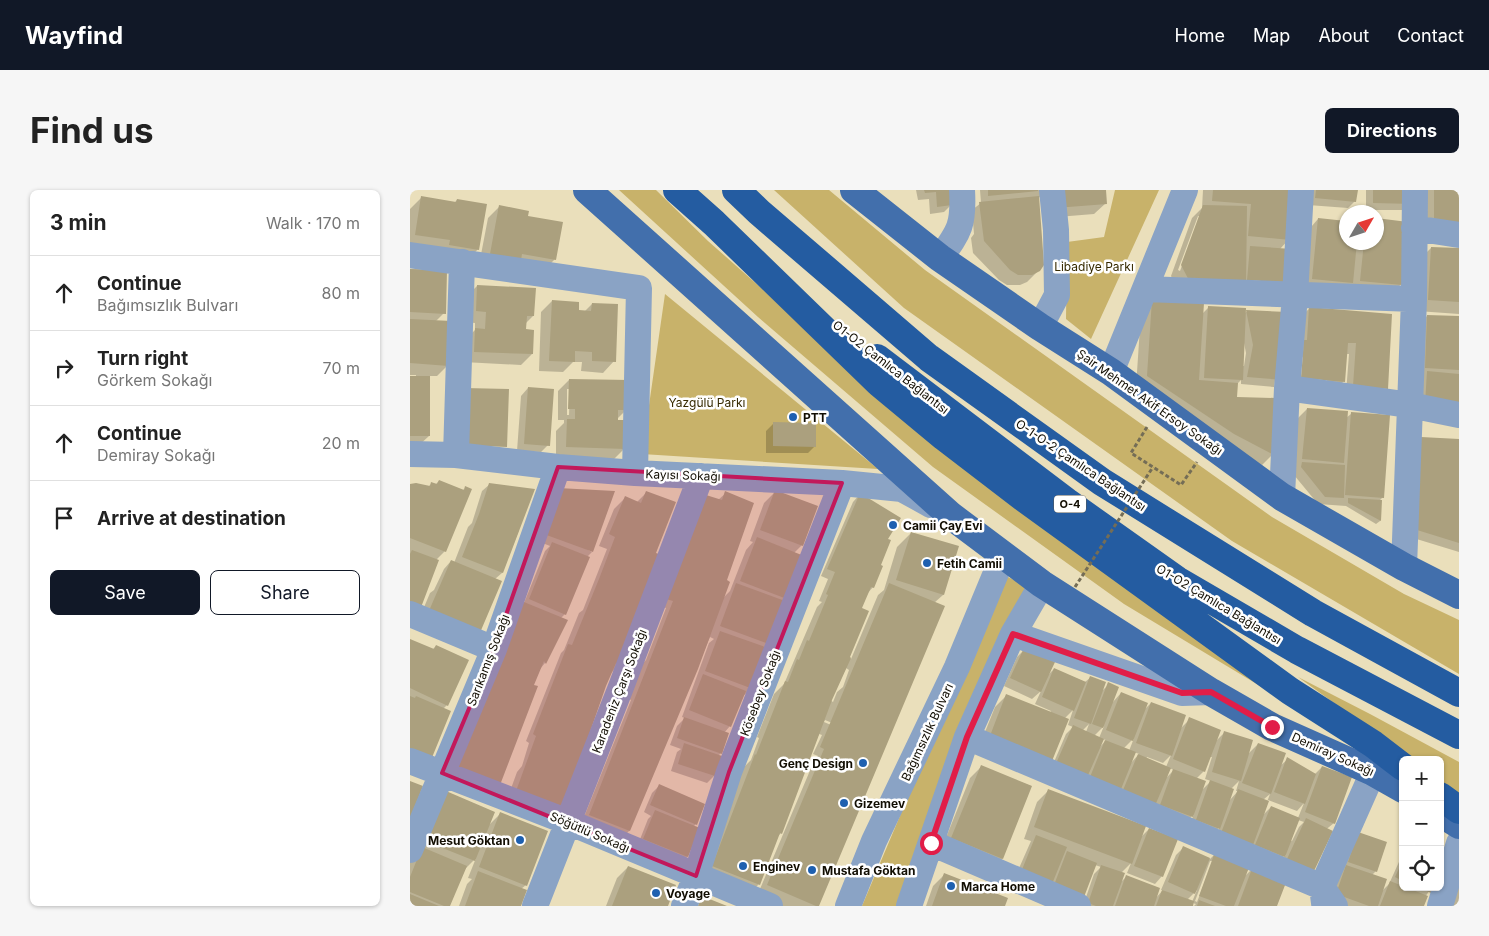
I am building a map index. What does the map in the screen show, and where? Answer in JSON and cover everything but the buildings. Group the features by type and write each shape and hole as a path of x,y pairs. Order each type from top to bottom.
{"highway":[{"name":"O-4","path":"678,190 714,223"},
{"name":"O-1-O-2 Çamlıca Bağlantısı","path":"736,190 759,212 930,358 1102,482 1313,613 1459,693"},
{"name":"O1-O2 Çamlıca Bağlantısı","path":"714,223 879,360 1067,502 1177,580 1296,650 1459,735"},
{"path":"714,223 880,383 944,437 1025,499 1290,691 1373,744 1399,764"},
{"path":"1444,799 1459,810"}],"main road":[{"name":"Demiray Sokağı","path":"587,190 950,515 1003,556 1042,584 1211,692 1272,727 1373,772 1399,787"},
{"name":"Şair Mehmet Akif Ersoy Sokağı","path":"854,190 940,258 1040,327 1111,372 1282,497 1404,567 1459,595"},
{"path":"1444,816 1459,825"}],"street":[{"path":"940,258 958,234 963,211 962,190"},
{"path":"1040,327 1057,294 1056,230 1052,190"},
{"path":"1111,372 1185,190"},
{"path":"1282,497 1287,388 1296,296 1301,190"},
{"path":"1404,567 1414,299 1415,190"},
{"path":"1414,228 1459,234"},
{"path":"410,255 639,288 634,473"},
{"path":"456,455 462,262"},
{"path":"1145,290 1414,299"},
{"path":"1287,388 1410,405 1459,415"},
{"name":"Kayısı Sokağı","path":"410,454 456,455 558,467 634,473 842,483 902,489 950,515"},
{"name":"Sarıkamış Sokağı","path":"410,850 494,648 558,467"},
{"name":"Karadeniz Çarşı Sokağı","path":"535,906 701,476"},
{"name":"Kösebey Sokağı","path":"684,906 696,876 729,772 842,483"},
{"name":"Bağımsızlık Bulvarı","path":"848,906 874,841 957,667 1003,556"},
{"path":"909,906 967,737 1013,634 1042,584"},
{"path":"410,614 494,648"},
{"path":"1013,634 1182,693 1211,692"},
{"path":"967,737 1327,900 1373,772"},
{"name":"Söğütlü Sokağı","path":"410,761 568,822 770,906"},
{"path":"931,843 1078,906"},
{"path":"1440,906 1459,844"}],"path":[{"path":"1160,408 1131,453 1181,486"},
{"path":"1076,587 1153,467"}],"highlighted area":[{"path":"558,467 842,483 729,772 696,876 442,773 494,649"}],"green space":[{"path":"619,190 656,190 708,241 871,385 1378,757 1124,604 933,467 758,317"},
{"path":"774,190 829,190 925,270 1272,517 1404,594 1459,620 1459,674 1232,541 904,308"},
{"name":"Libadiye Parkı","path":"1115,190 1159,190 1091,339 1066,319 1067,242 1104,237"},
{"name":"Yazgülü Parkı","path":"665,294 878,469 642,454"},
{"path":"1002,574 1026,586 897,906 862,906"},
{"path":"1298,677 1459,762 1459,794 1444,783 1444,756 1407,756"}],"place":[{"name":"PTT","path":"793,417"},
{"name":"Camii Çay Evi","path":"893,525"},
{"name":"Fetih Camii","path":"927,563"},
{"name":"Genç Design","path":"863,763"},
{"name":"Gizemev","path":"844,803"},
{"name":"Mesut Göktan","path":"520,840"},
{"name":"Enginev","path":"743,866"},
{"name":"Mustafa Göktan","path":"812,870"},
{"name":"Marca Home","path":"951,886"},
{"name":"Voyage","path":"656,893"}],"route":[{"path":"931,843 967,737 1013,634 1182,693 1211,692 1272,727"}]}
